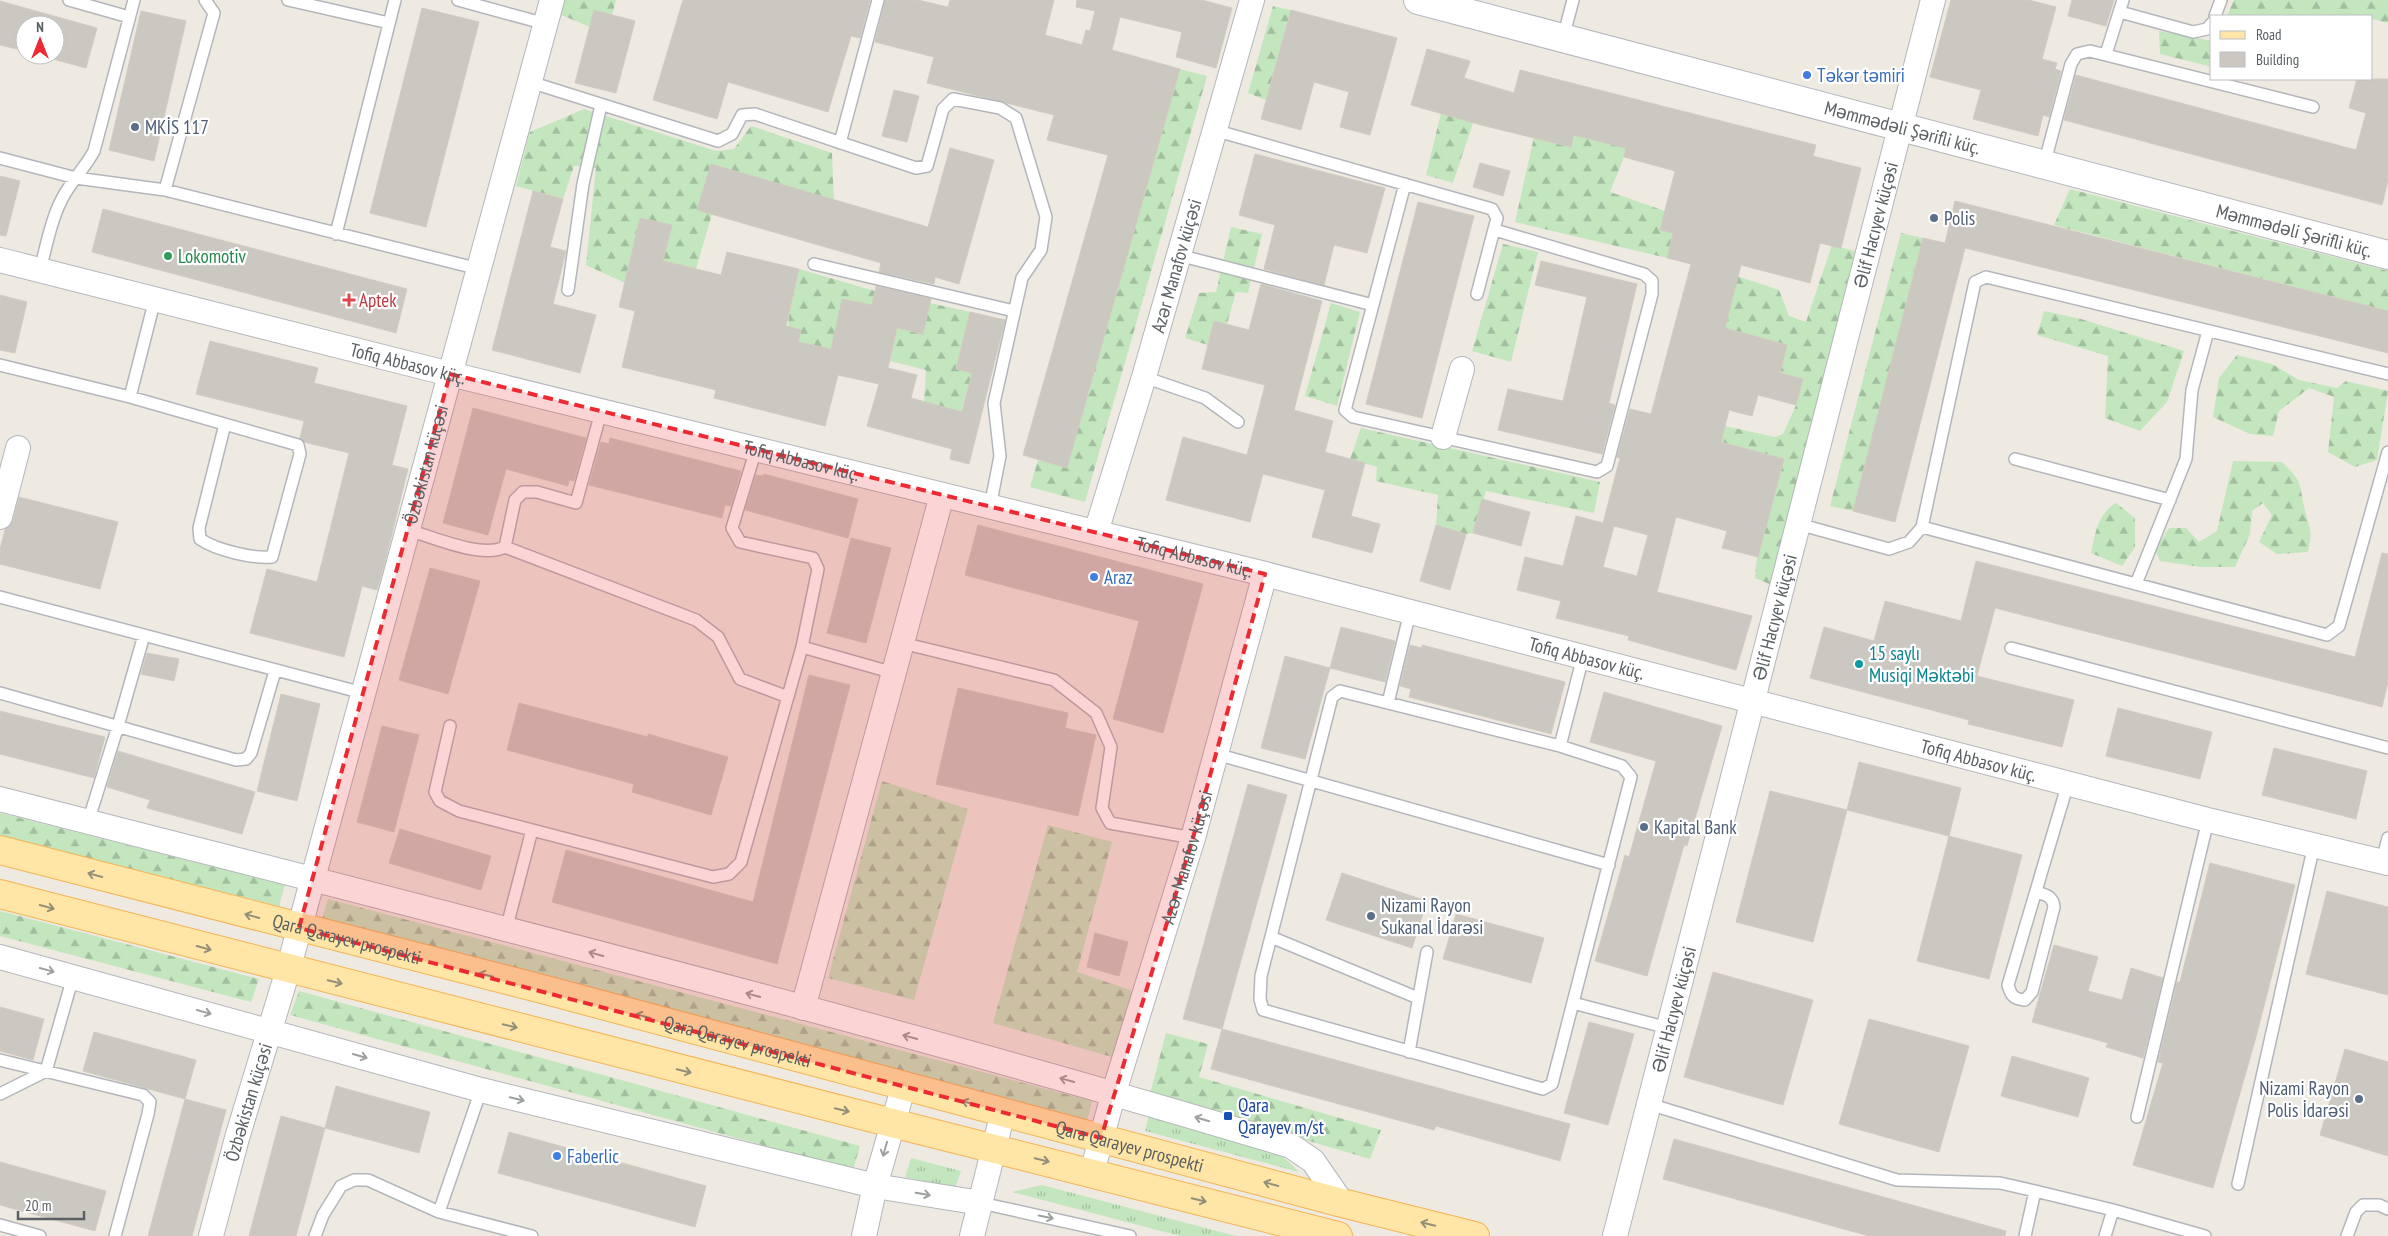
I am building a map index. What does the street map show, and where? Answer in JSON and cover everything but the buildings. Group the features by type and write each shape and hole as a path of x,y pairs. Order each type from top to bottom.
{"main road":[{"name":"Qara Qarayev prospekti","path":"0,850 904,1085 1342,1203 1475,1236"},
{"name":"Qara Qarayev prospekti","path":"0,894 288,970 1092,1172 1338,1236"}],"street":[{"name":"Özbəkistan küçəsi","path":"211,1236 288,970 552,0"},
{"name":"Azər Manafov küçəsi","path":"1096,532 1144,376 1252,0"},
{"name":"Məmmədəli Şərifli küç.","path":"1418,0 1478,8 1563,38 2388,255"},
{"name":"Əlif Hacıyev küçəsi","path":"1615,1236 1933,0"},
{"name":"Tofiq Abbasov küç.","path":"0,260 601,412 1265,574 2208,820 2385,862"},
{"path":"1443,437 1462,369"},
{"path":"0,517 18,448"},
{"path":"803,1008 942,495"},
{"name":"Azər Manafov küçəsi","path":"1092,1172 1114,1092 1193,838 1265,574"},
{"path":"0,799 803,1008 1114,1092 1291,1146 1313,1161 1342,1203"},
{"path":"0,957 270,1030 481,1090 875,1186 981,1203"},
{"path":"866,1236 875,1186 904,1085"},
{"path":"972,1236 1003,1112"}],"lane":[{"path":"69,0 129,17"},
{"path":"40,270 59,204 94,151 134,0"},
{"path":"166,190 214,13 205,0"},
{"path":"288,0 389,23"},
{"path":"336,234 395,0"},
{"path":"458,0 546,24"},
{"path":"840,143 878,0"},
{"path":"1563,38 1573,0"},
{"path":"2106,54 2122,0"},
{"path":"2215,15 2222,0"},
{"path":"2120,12 2192,32 2207,29 2210,25"},
{"path":"2044,165 2070,64 2077,54 2090,51 2313,107"},
{"path":"530,82 718,141 732,134 742,115 755,114 916,168 927,166 942,109 953,99 1000,108 1016,118 1046,217 1041,250 1022,278 994,403 1000,456 990,507"},
{"path":"568,290 583,184 601,105"},
{"path":"1214,130 1492,209 1497,218 1495,230 1477,294"},
{"path":"0,158 76,178 166,190 478,269"},
{"path":"1406,184 1345,410 1352,417 1597,472 1607,466 1652,294 1652,281 1644,274 1495,230"},
{"path":"1178,255 1373,306"},
{"path":"814,264 1014,311"},
{"path":"1798,524 1889,548 1909,542 1922,527 1975,282 1986,277 2388,374"},
{"path":"130,397 155,299"},
{"path":"2136,584 2186,458 2192,390 2208,331"},
{"path":"0,365 130,397 298,445 300,454 272,557 260,558 208,545 200,539 200,528 224,424"},
{"path":"1144,376 1205,398 1238,422"},
{"path":"505,547 515,500 523,492 537,492 576,503 601,412"},
{"path":"450,726 435,792 440,802 459,811 713,877 730,874 741,862 802,647 818,569 813,558 740,542 732,528 756,449"},
{"path":"1922,527 2327,634 2339,626 2388,452"},
{"path":"2015,459 2170,500"},
{"path":"408,530 483,552 497,551 505,547 696,620 718,637 740,679 788,696"},
{"path":"0,597 363,693"},
{"path":"1388,703 1410,612"},
{"path":"88,822 144,635"},
{"path":"902,643 1054,680 1096,712 1111,747 1102,808 1110,823 1193,838"},
{"path":"802,647 894,673"},
{"path":"2011,648 2388,748"},
{"path":"1560,746 1583,657"},
{"path":"0,693 236,760 246,759 251,753 275,671"},
{"path":"1340,691 1388,703 1560,746 1622,766 1631,777 1552,1084 1543,1089 1263,1010 1260,999 1262,976 1332,696 1340,691"},
{"path":"1216,754 1609,865"},
{"path":"2036,892 2049,896 2054,900 2054,907 2032,992 2025,1000 2016,999 2010,994 2008,986 2068,783"},
{"path":"2137,1117 2208,820"},
{"path":"506,930 532,830"},
{"path":"2385,862 2388,838"},
{"path":"2238,1184 2314,845"},
{"path":"1272,937 1418,998"},
{"path":"1408,1052 1427,952"},
{"path":"0,1094 46,1072 73,977"},
{"path":"1573,1003 1668,1028"},
{"path":"0,1060 143,1095 150,1102 115,1236"},
{"path":"439,1212 481,1090"},
{"path":"1649,1104 1897,1180 2000,1183 2113,1210 2205,1236"},
{"path":"315,1236 323,1216 341,1186 354,1180 368,1180 439,1212 532,1236"},
{"path":"2025,1236 2035,1191"},
{"path":"981,1203 1130,1236"},
{"path":"2347,1236 2356,1212 2363,1205 2379,1205 2388,1209"},
{"path":"2105,1236 2113,1210"},
{"path":"0,1225 40,1236"}],"highlighted area":[{"path":"450,374 1265,574 1193,838 1101,1138 299,928"}],"green space":[{"path":"563,0 616,0 612,15 594,10 590,27 559,14"},
{"path":"2234,0 2388,0 2388,23 2373,19 2373,15 2227,15"},
{"path":"1273,6 1291,10 1266,100 1248,93"},
{"path":"2159,31 2210,41 2210,66 2160,54"},
{"path":"1180,69 1207,76 1085,502 1030,487 1038,460 1067,467"},
{"path":"584,109 716,151 734,149 751,126 832,153 834,200 712,214 696,269 663,261 671,225 641,218 625,283 586,265 596,168 574,166 563,199 516,186 530,132"},
{"path":"1441,113 1473,123 1453,183 1426,175"},
{"path":"1630,133 1624,157 1610,192 1665,211 1660,230 1673,233 1667,258 1515,222 1534,137 1571,147 1575,135"},
{"path":"2070,189 2388,271 2388,311 2054,225"},
{"path":"1231,227 1262,234 1248,293 1236,292 1227,324 1214,321 1208,345 1185,338 1199,293 1216,292"},
{"path":"1901,233 1923,238 1853,511 1830,506"},
{"path":"1503,244 1538,252 1511,362 1472,351"},
{"path":"1832,245 1855,251 1774,586 1755,578 1757,557 1784,459 1721,442 1725,426 1775,437 1783,434 1796,405 1803,380 1780,373 1787,345 1725,328 1737,276 1779,290 1789,316 1806,322"},
{"path":"799,269 875,291 872,305 831,349 798,342 788,327"},
{"path":"930,303 970,312 956,368 972,373 961,413 924,402 926,370 890,361 897,328 923,333"},
{"path":"1331,303 1360,312 1337,406 1305,396"},
{"path":"2044,311 2081,319 2184,351 2167,402 2140,431 2105,418 2108,356 2037,335"},
{"path":"2237,355 2272,364 2299,380 2337,388 2346,381 2388,391 2377,460 2355,467 2328,452 2334,397 2309,388 2279,411 2273,436 2250,434 2213,417 2219,378"},
{"path":"1361,428 1600,482 1594,513 1486,491 1473,533 1466,534 1436,525 1438,495 1376,481 1377,467 1350,459"},
{"path":"2233,461 2282,462 2295,476 2300,486 2310,529 2308,552 2277,554 2259,542 2272,515 2263,503 2252,511 2250,534 2235,567 2201,567 2160,561 2155,550 2169,528 2186,528 2199,542 2217,531"},
{"path":"2116,503 2135,518 2135,547 2122,566 2091,553 2101,518"},
{"path":"882,781 968,809 914,1000 828,978"},
{"path":"0,813 285,885 279,906 0,837"},
{"path":"1048,825 1112,842 1077,972 1133,991 1112,1057 993,1023"},
{"path":"328,899 1092,1101 1085,1129 320,926"},
{"path":"0,911 259,979 251,1002 0,936"},
{"path":"299,991 860,1146 853,1170 290,1015"},
{"path":"1166,1033 1208,1044 1199,1077 1381,1130 1370,1159 1150,1094"},
{"path":"1149,1115 1280,1154 1299,1172 1145,1131"},
{"path":"911,1158 961,1171 955,1188 905,1177"},
{"path":"1042,1185 1236,1236 1180,1236 1012,1192"}],"place":[{"name":"Təkər təmiri","path":"1807,75"},
{"name":"MKİS 117","path":"135,127"},
{"name":"Polis","path":"1934,218"},
{"name":"Lokomotiv","path":"168,256"},
{"name":"Aptek","path":"349,300"},
{"name":"Araz","path":"1094,577"},
{"name":"15 saylı Musiqi Məktəbi","path":"1859,664"},
{"name":"Kapital Bank","path":"1644,827"},
{"name":"Nizami Rayon Sukanal İdarəsi","path":"1371,916"},
{"name":"Nizami Rayon Polis İdarəsi","path":"2359,1099"},
{"name":"Qara Qarayev m/st","path":"1228,1116"},
{"name":"Faberlic","path":"557,1156"}]}
